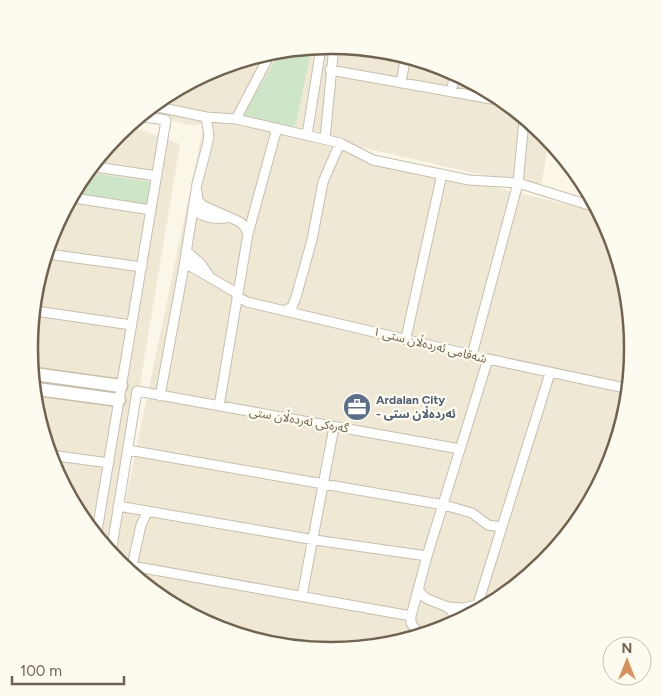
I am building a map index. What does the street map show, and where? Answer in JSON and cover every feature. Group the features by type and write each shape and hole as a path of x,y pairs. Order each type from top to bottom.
{"street":[{"path":"325,140 333,54"},
{"path":"307,135 320,55"},
{"path":"236,119 266,62"},
{"path":"400,83 404,64"},
{"path":"330,70 484,98"},
{"path":"451,92 453,82"},
{"path":"162,108 206,117 236,119 277,128 340,143 373,160 469,180 518,183 587,204"},
{"path":"160,396 196,189 209,136 206,117"},
{"path":"96,523 109,463 166,120 149,118"},
{"path":"472,355 518,183 524,126"},
{"path":"219,406 248,234 277,128"},
{"path":"284,311 292,307 296,297 312,240 323,182 340,143"},
{"path":"99,167 157,176"},
{"path":"406,338 442,174"},
{"path":"196,189 198,200 202,205 227,218 240,222 248,234"},
{"path":"78,199 151,210"},
{"path":"193,207 197,212 208,217 227,218"},
{"path":"186,251 201,264 211,279"},
{"path":"53,255 142,267"},
{"name":"شەقامی ئەردەڵان ستی ١","path":"184,263 235,292 237,296 247,302 406,338 488,359 622,387"},
{"path":"40,312 131,325"},
{"path":"415,629 411,622 411,616 426,556 444,505 488,359"},
{"path":"478,602 550,373"},
{"path":"39,375 121,386"},
{"path":"41,389 119,400"},
{"name":"گەرەکی ئەردەڵان ستی","path":"128,450 137,391 460,449"},
{"path":"302,596 315,540 334,427"},
{"path":"112,544 128,450 444,505 472,513 488,525 501,527"},
{"path":"59,456 109,463"},
{"path":"118,506 315,540 426,556"},
{"path":"132,565 141,525 148,513 152,512"},
{"path":"134,566 411,616"},
{"path":"418,588 424,597 448,607 468,607"},
{"path":"448,607 453,614"}],"shaded area":[{"name":"Ardalan City - ئەردەڵان ستی","path":"331,54 388,60 425,70 461,85 494,104 525,127 548,149 541,185 518,183 325,139 224,121 590,210 609,254 622,310 624,367 619,405 602,460 575,511 539,556 494,592 443,619 388,636 331,642 274,636 219,619 168,592 123,556 87,511 60,460 43,405 38,367 38,329 43,291 48,272 60,236 77,201 98,169 123,140 136,128 180,144 143,366 121,522 204,124 189,125 152,115 201,85 237,70 274,60"}],"green space":[{"path":"310,55 296,124 289,130 239,120 276,60"},
{"path":"95,174 151,182 148,205 80,195"}],"place":[{"name":"Ardalan City - ئەردەڵان ستی","path":"357,407"}]}
